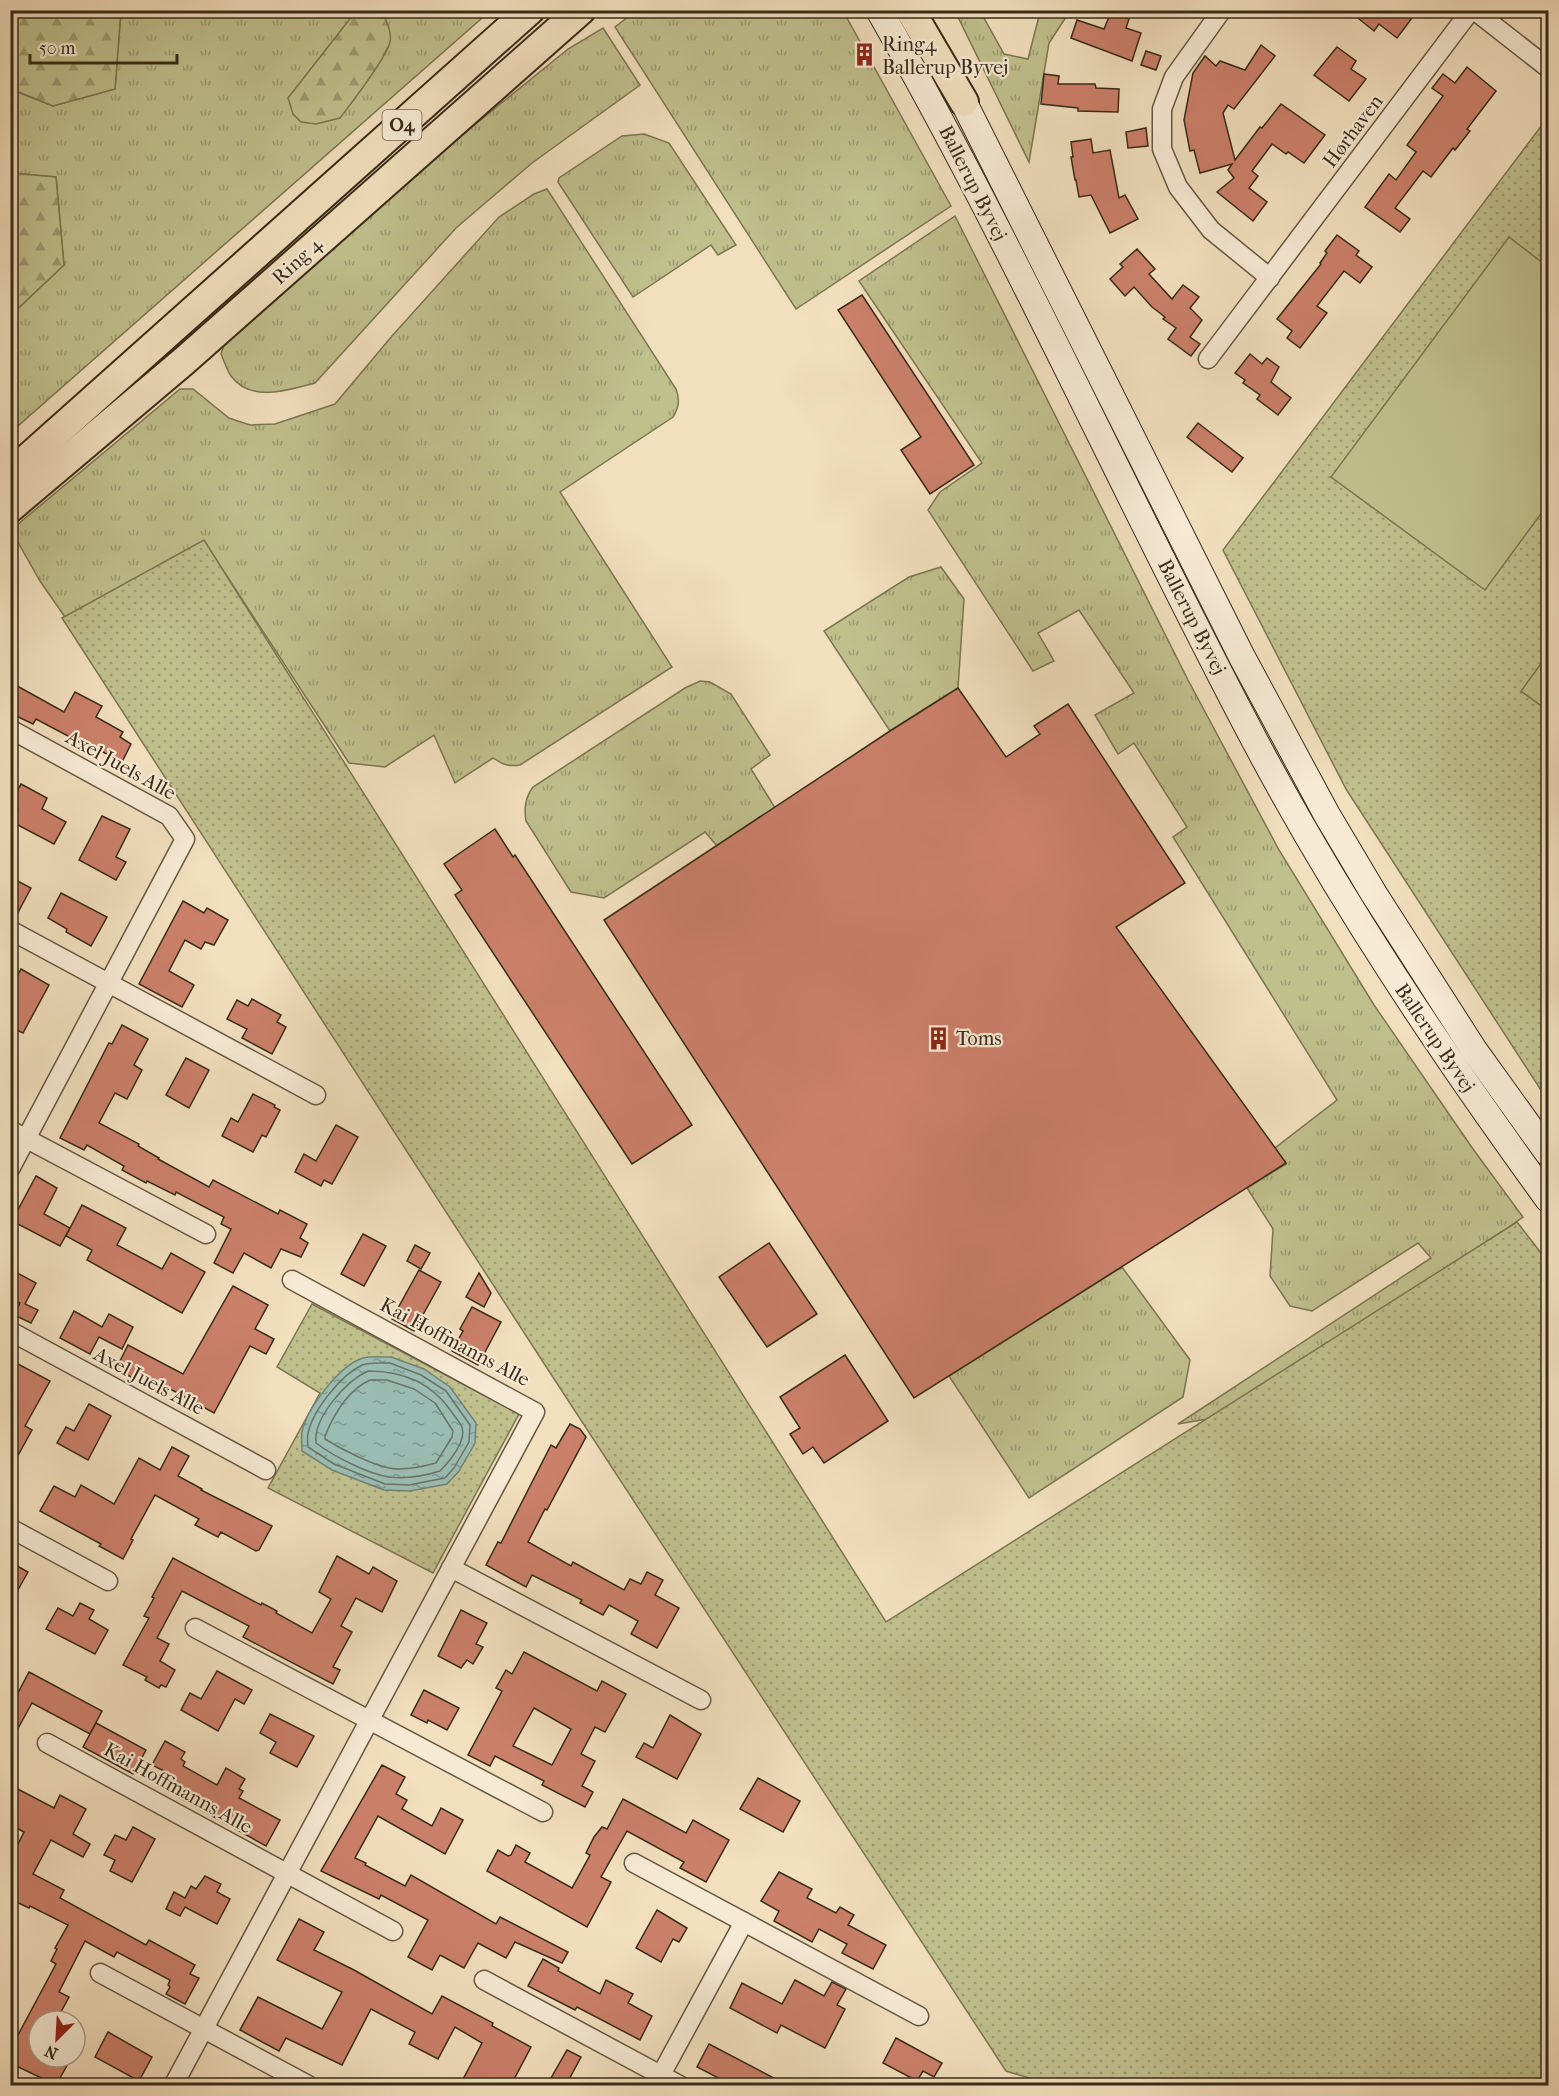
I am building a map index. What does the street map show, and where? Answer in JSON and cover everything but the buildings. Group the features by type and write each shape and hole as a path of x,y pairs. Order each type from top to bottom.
{"main road":[{"name":"Ring 4","path":"10,474 530,10"},
{"name":"Ballerup Byvej","path":"879,10 976,187 1217,668 1305,831 1399,984 1548,1199"},
{"path":"910,10 964,102"},
{"name":"Ballerup Byvej","path":"919,10 1242,657 1328,815 1374,894 1474,1050 1548,1153"},
{"name":"Ring 4","path":"10,508 184,361 580,12"}],"street":[{"path":"1222,10 1174,76 1162,109 1162,149 1178,186 1211,230 1270,278"},
{"path":"1473,10 1548,68"},
{"name":"Hørhaven","path":"1208,359 1473,10"},
{"name":"Axel Juels Alle","path":"10,729 169,816 185,839 10,1169"},
{"path":"10,930 316,1095"},
{"path":"10,1130 206,1234"},
{"name":"Kai Hoffmanns Alle","path":"173,2085 535,1412 292,1280"},
{"name":"Axel Juels Alle","path":"10,1331 266,1470"},
{"path":"10,1528 108,1581"},
{"path":"451,1568 701,1700"},
{"path":"195,1628 543,1812"},
{"name":"Kai Hoffmanns Alle","path":"47,1743 393,1931"},
{"path":"634,1863 920,2016"},
{"path":"658,2080 744,1922"},
{"path":"100,1973 308,2085"},
{"path":"484,1980 658,2080 681,2085"}],"green space":[{"path":"18,11 121,11 115,89 53,106 11,89 11,53"},
{"path":"121,11 490,11 11,432 11,315 64,265 56,177 11,173 10,89 53,106 115,89"},
{"path":"356,11 381,11 390,34 387,49 340,118 316,124 301,122 293,114 288,98"},
{"path":"636,11 843,11 951,206 796,309 615,27"},
{"path":"955,11 980,11 1004,54 1028,59 1039,16 1043,11 1070,11 1049,43 1029,162"},
{"path":"603,28 640,85 532,163 456,228 315,383 281,391 259,392 239,384 231,376 221,354 228,333 350,226 568,49"},
{"path":"1548,117 1548,1101 1346,789 1223,550"},
{"path":"644,134 669,143 736,245 718,255 711,245 633,297 558,182 559,178 622,136"},
{"path":"11,173 56,177 64,265 11,315"},
{"path":"547,189 676,389 678,403 673,417 560,492 672,667 520,765 512,766 493,758 455,783 434,735 385,767 349,763 204,541 67,620 40,581 11,530 180,389 193,389 229,418 250,425 275,424 335,404 392,336 499,217 534,194"},
{"path":"955,216 1188,680 1279,850 1374,1005 1473,1149 1523,1217 1213,1418 1178,1424 1431,1258 1418,1243 1312,1311 1290,1306 1270,1276 1273,1229 1247,1188 1286,1164 1275,1148 1337,1100 1173,837 1187,827 1134,743 1118,754 1095,715 1134,693 1079,610 1038,633 1054,661 1033,671 928,510 940,492 982,463 859,281"},
{"path":"1509,237 1548,267 1548,504 1485,590 1331,477"},
{"path":"204,540 886,1622 1517,1222 1548,1262 1548,2085 1055,2086 1006,2071 545,1365 62,618"},
{"path":"941,567 964,599 958,688 890,731 824,631 909,577"},
{"path":"1548,654 1548,711 1521,691"},
{"path":"700,681 710,682 731,694 770,755 751,769 777,811 719,848 705,832 604,898 571,892 526,821 526,803 530,791 685,688"},
{"path":"1122,1267 1190,1360 1183,1397 1029,1498 949,1376"},
{"path":"312,1304 519,1414 433,1573 268,1488 320,1393 277,1367"}],"water":[{"path":"391,1357 424,1369 450,1387 476,1423 475,1443 459,1471 447,1484 410,1491 384,1490 332,1470 302,1451 305,1422 317,1400 335,1378 344,1369 363,1358"}],"place":[{"name":"Ring4 Ballerup Byvej","path":"864,55"},
{"name":"Toms","path":"938,1038"}]}
